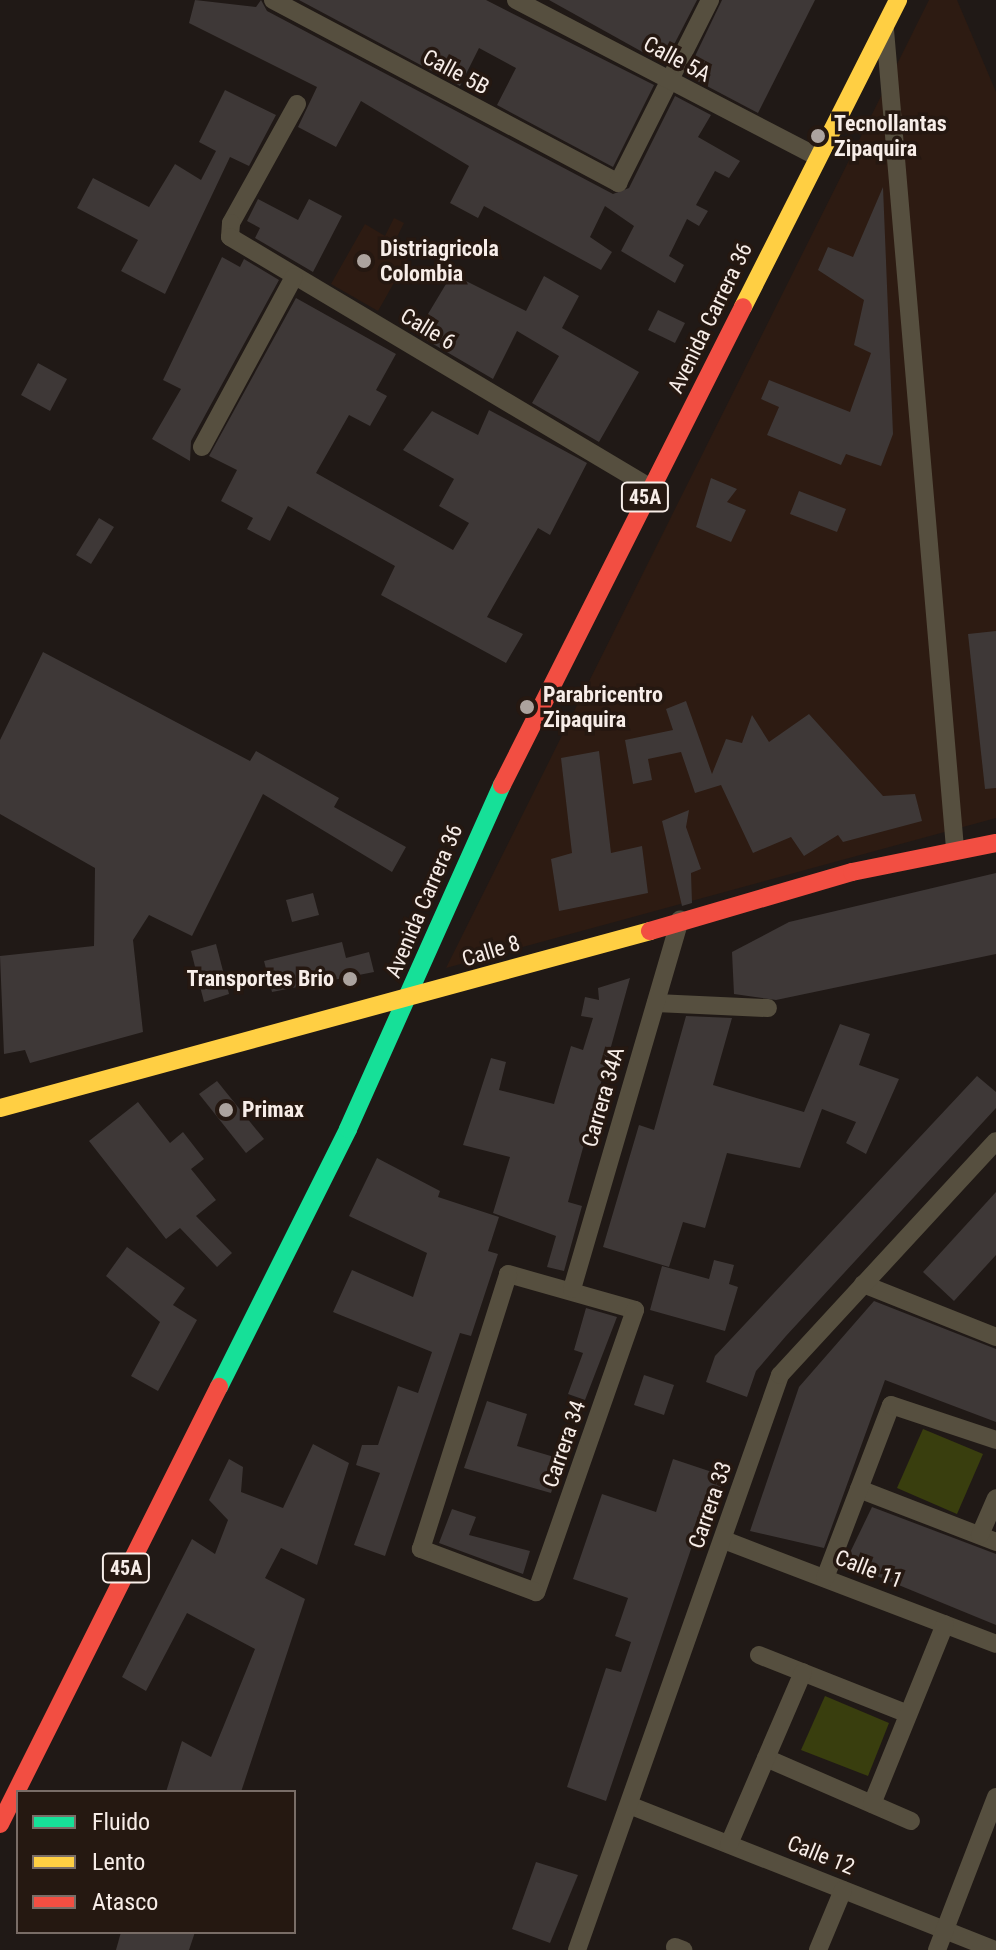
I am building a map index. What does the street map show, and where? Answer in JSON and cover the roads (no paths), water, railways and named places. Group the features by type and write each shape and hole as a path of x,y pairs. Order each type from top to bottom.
{"main road":[{"name":"Avenida Carrera 36","path":"17,1790 408,1001 475,839 898,0"},
{"name":"Calle 8","path":"0,1108 408,1001 680,919 955,848 996,843"},
{"name":"Avenida Carrera 36","path":"0,1824 16,1792"}],"street":[{"name":"Calle 5B","path":"273,0 618,183 669,83"},
{"name":"Calle 5A","path":"516,0 669,83 817,157"},
{"path":"669,83 710,0"},
{"path":"885,28 955,848"},
{"name":"Calle 6","path":"297,104 231,223 230,237 650,487"},
{"path":"202,447 294,277"},
{"name":"Carrera 34A","path":"572,1289 680,919"},
{"path":"656,1003 768,1008"},
{"name":"Carrera 33","path":"577,1950 780,1375 996,1141"},
{"name":"Carrera 34","path":"508,1274 572,1289 635,1310 536,1592 421,1549 508,1274"},
{"path":"863,1284 996,1337"},
{"path":"825,1578 891,1405 996,1440"},
{"path":"859,1489 988,1538 996,1498"},
{"name":"Calle 11","path":"724,1540 996,1644"},
{"path":"872,1804 945,1624"},
{"path":"759,1655 908,1714"},
{"path":"729,1844 803,1672"},
{"path":"766,1758 911,1821"},
{"path":"937,1950 996,1797"},
{"name":"Calle 12","path":"629,1805 995,1950"},
{"path":"818,1950 843,1890"}],"place":[{"name":"Tecnollantas Zipaquira","path":"818,136"},
{"name":"Distriagricola Colombia","path":"364,261"},
{"name":"Parabricentro Zipaquira","path":"527,707"},
{"name":"Transportes Brio","path":"350,979"},
{"name":"Primax","path":"226,1110"}]}
